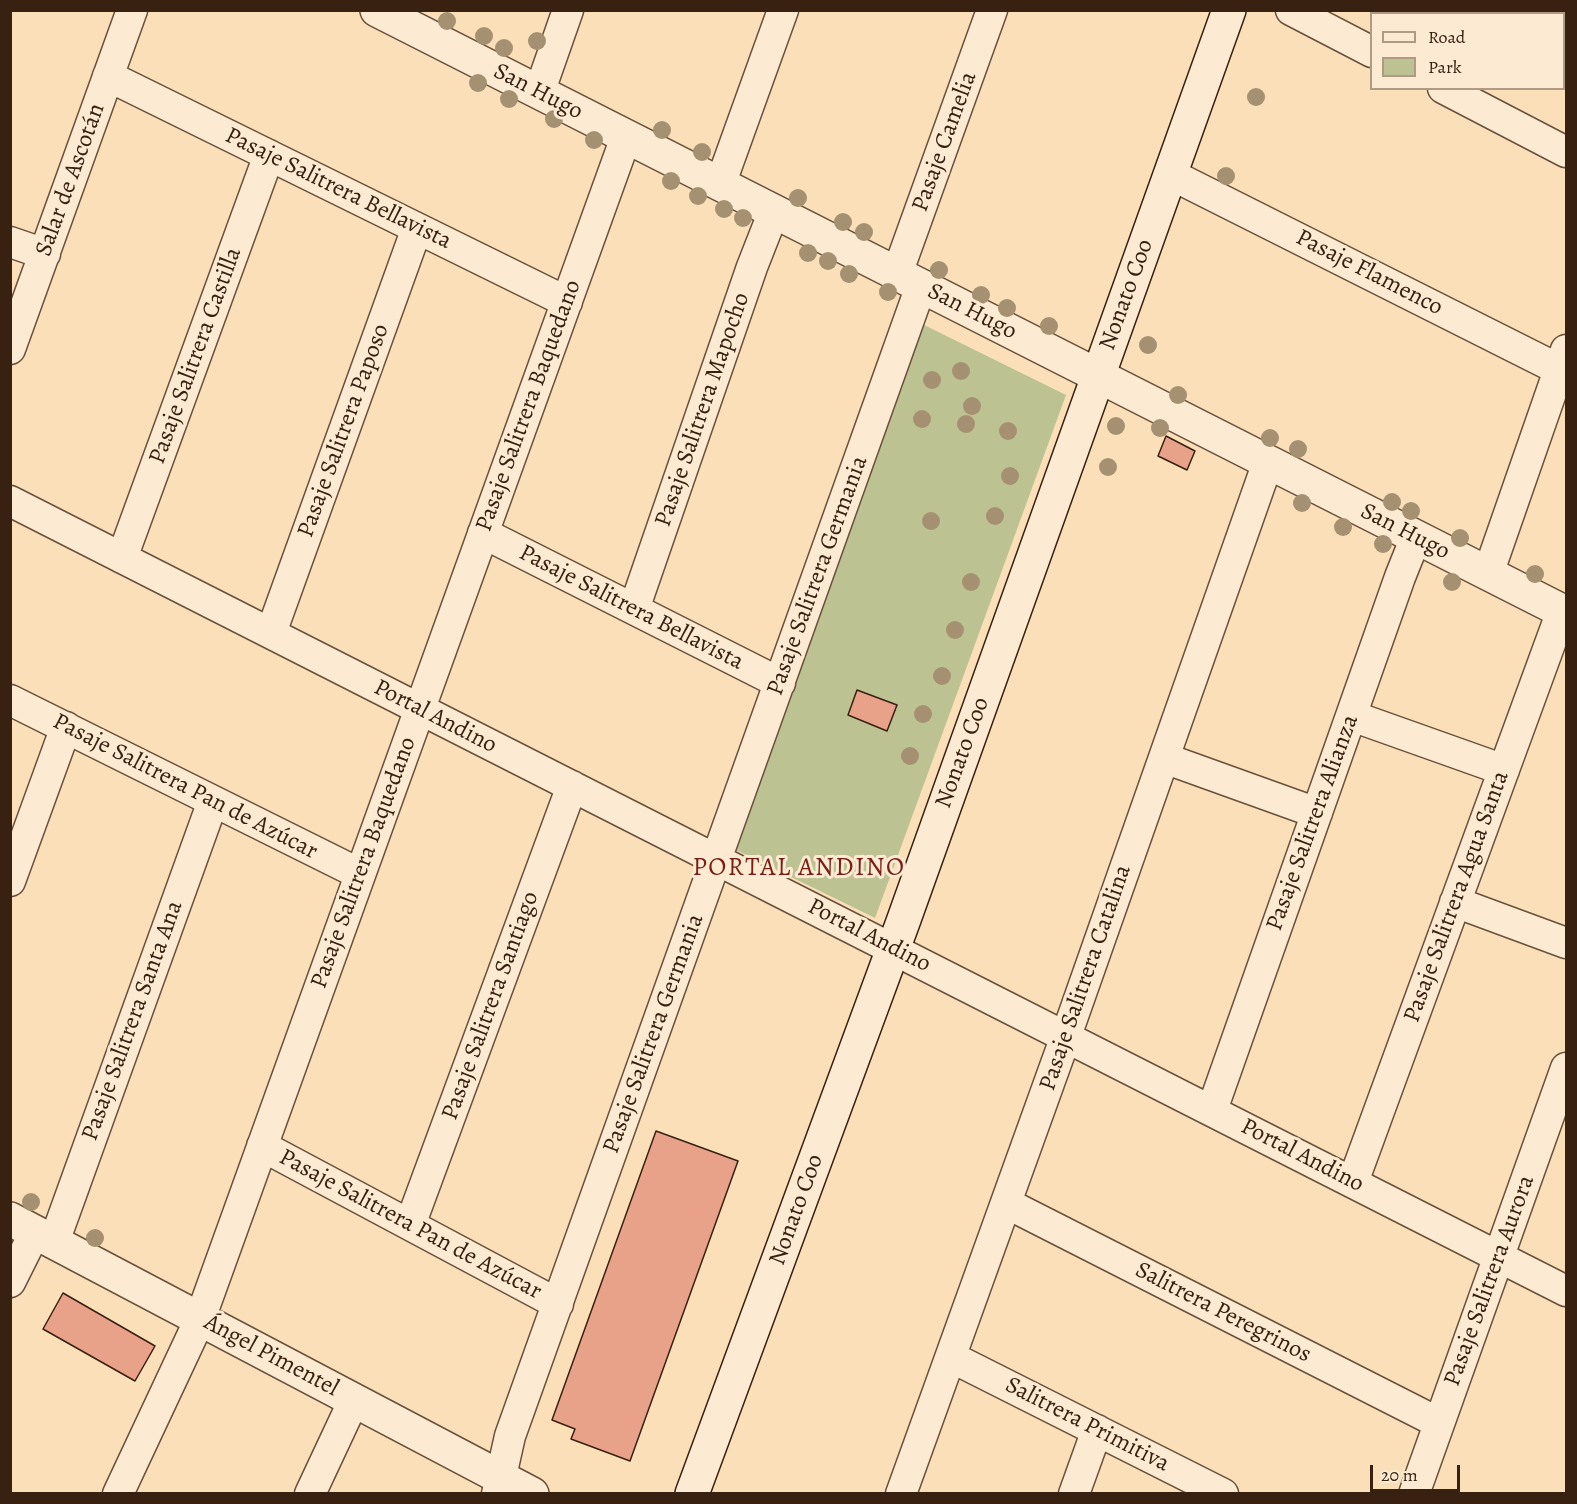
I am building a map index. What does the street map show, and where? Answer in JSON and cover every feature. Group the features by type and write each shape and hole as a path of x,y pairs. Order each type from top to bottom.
{"street":[{"name":"Salar de Ascotán","path":"10,349 132,10"},
{"name":"San Hugo","path":"377,10 1564,612"},
{"path":"539,93 568,10"},
{"path":"720,184 783,10"},
{"name":"Pasaje Camelia","path":"909,280 992,10"},
{"name":"Nonato Coo","path":"692,1494 893,948 1229,10"},
{"path":"1291,10 1370,51"},
{"name":"Pasaje Salitrera Bellavista","path":"108,76 567,302"},
{"path":"1447,90 1566,152"},
{"name":"Pasaje Salitrera Baquedano","path":"118,1494 200,1319 626,137"},
{"name":"Pasaje Salitrera Castilla","path":"123,558 269,155"},
{"name":"Pasaje Flamenco","path":"1170,174 1564,364"},
{"name":"Pasaje Salitrera Mapocho","path":"634,609 748,278 774,211"},
{"name":"Pasaje Salitrera Paposo","path":"271,633 417,228"},
{"path":"10,242 45,254"},
{"name":"Pasaje Salitrera Germania","path":"499,1485 510,1436 780,683 909,280"},
{"path":"1488,574 1564,364"},
{"name":"Pasaje Salitrera Catalina","path":"901,1494 1066,1036 1268,462"},
{"name":"Portal Andino","path":"10,501 1566,1291"},
{"name":"Pasaje Salitrera Bellavista","path":"483,533 780,683"},
{"name":"Pasaje Salitrera Alianza","path":"1212,1110 1416,537"},
{"name":"Pasaje Salitrera Agua Santa","path":"1353,1182 1564,612"},
{"name":"Pasaje Salitrera Pan de Azúcar","path":"10,700 360,874"},
{"path":"1352,716 1504,770"},
{"path":"10,881 66,727"},
{"path":"1164,758 1317,813"},
{"name":"Pasaje Salitrera Santiago","path":"410,1225 572,786"},
{"name":"Pasaje Salitrera Santa Ana","path":"10,1282 213,801"},
{"path":"1455,902 1566,943"},
{"name":"Pasaje Salitrera Aurora","path":"1414,1494 1566,1068"},
{"name":"Pasaje Salitrera Pan de Azúcar","path":"262,1146 558,1304"},
{"name":"Salitrera Peregrinos","path":"1006,1203 1439,1423"},
{"name":"Ángel Pimentel","path":"33,1231 354,1400 499,1485 532,1494"},
{"name":"Salitrera Primitiva","path":"951,1357 1223,1494"},
{"path":"310,1494 354,1400"},
{"path":"1074,1494 1097,1430"}],"green space":[{"path":"918,322 1066,395 875,918 734,849"}],"building":[{"path":"1166,436 1195,451 1187,470 1158,456"},
{"path":"857,690 897,705 887,731 848,715"},
{"path":"656,1131 738,1161 630,1461 571,1439 575,1429 552,1420"},
{"path":"63,1293 155,1346 135,1381 43,1329"}],"district":[{"name":"PORTAL ANDINO","path":"799,869"}]}
